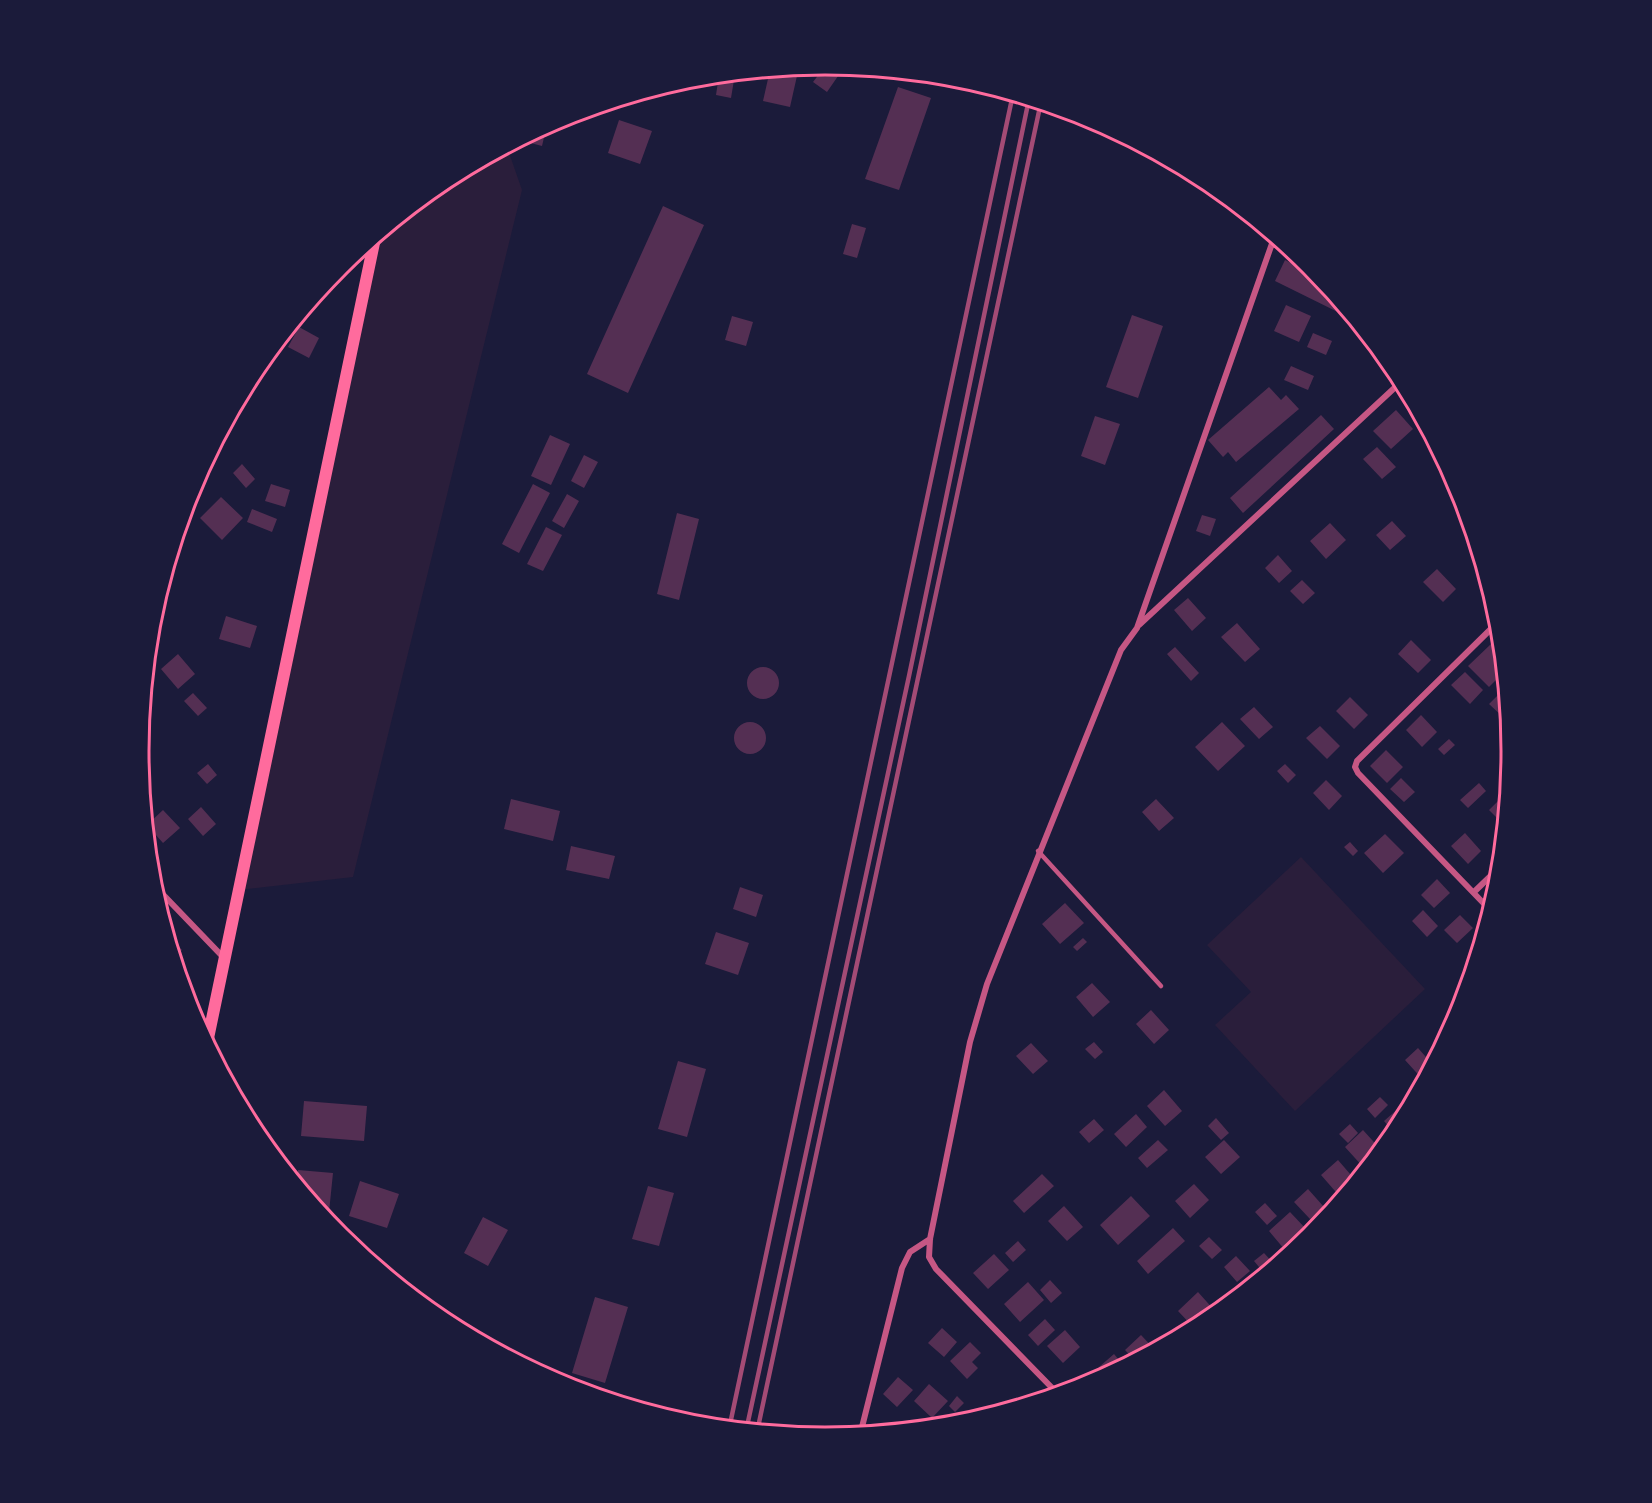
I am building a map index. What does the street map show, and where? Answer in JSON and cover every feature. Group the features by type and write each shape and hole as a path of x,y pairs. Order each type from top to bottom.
{"main road":[{"path":"210,1030 372,250"}],"street":[{"path":"1137,627 1272,243"},
{"path":"1053,1389 936,1269 929,1257 930,1239 970,1042 987,984 1038,851 1121,650 1137,627 1395,387"},
{"path":"1485,904 1358,773 1356,767 1358,761 1491,629"},
{"path":"1474,892 1491,876"},
{"path":"166,897 225,959"},
{"path":"862,1427 902,1268 910,1252 930,1239"}],"lane":[{"path":"1038,851 1161,986"}],"shaded area":[{"path":"510,154 522,190 353,877 238,890 369,253 414,215 450,189"},
{"path":"1301,857 1425,989 1295,1111 1215,1025 1251,992 1207,945"}],"building":[{"path":"818,75 839,75 827,92 813,82"},
{"path":"797,76 790,107 763,101 768,78"},
{"path":"734,82 731,98 716,95 718,84"},
{"path":"898,87 931,98 899,190 865,179"},
{"path":"619,120 652,131 640,164 608,153"},
{"path":"544,137 542,146 531,143"},
{"path":"663,206 704,225 628,393 587,374"},
{"path":"852,224 866,228 857,258 843,254"},
{"path":"1285,260 1296,265 1342,314 1275,281"},
{"path":"1286,305 1311,316 1299,342 1274,331"},
{"path":"1132,315 1163,326 1138,398 1106,387"},
{"path":"732,316 753,322 746,346 725,340"},
{"path":"299,327 319,338 309,358 288,347"},
{"path":"1313,333 1332,341 1326,355 1307,347"},
{"path":"1291,366 1314,376 1308,390 1284,380"},
{"path":"1269,387 1281,400 1286,395 1299,409 1236,462 1228,452 1223,457 1208,440"},
{"path":"1396,410 1413,429 1391,449 1373,431"},
{"path":"1321,415 1334,429 1243,513 1230,498"},
{"path":"1095,416 1120,424 1105,465 1081,456"},
{"path":"550,435 570,444 551,485 531,476"},
{"path":"1377,447 1396,467 1382,479 1363,459"},
{"path":"584,455 598,462 584,488 571,481"},
{"path":"242,464 255,479 246,488 233,473"},
{"path":"271,484 290,490 285,507 265,501"},
{"path":"533,484 550,493 519,553 502,544"},
{"path":"567,494 579,501 564,528 552,521"},
{"path":"221,497 243,518 222,540 200,518"},
{"path":"252,509 277,519 272,532 247,522"},
{"path":"677,513 699,519 679,600 657,594"},
{"path":"1202,515 1216,519 1210,536 1196,531"},
{"path":"1392,521 1406,536 1390,550 1376,535"},
{"path":"1330,523 1346,540 1326,559 1310,541"},
{"path":"546,527 562,535 543,571 527,564"},
{"path":"1278,555 1292,571 1279,583 1265,568"},
{"path":"1437,569 1456,589 1443,602 1423,582"},
{"path":"1302,580 1315,593 1303,604 1290,591"},
{"path":"1188,598 1206,618 1192,631 1174,610"},
{"path":"226,616 257,626 250,648 219,639"},
{"path":"1237,623 1260,649 1245,662 1221,637"},
{"path":"1411,640 1431,660 1418,673 1398,654"},
{"path":"1491,644 1494,647 1498,678 1489,687 1468,666"},
{"path":"1175,647 1199,673 1191,681 1167,654"},
{"path":"178,654 195,674 178,689 161,669"},
{"path":"763,667 775,671 779,683 775,695 763,699 751,695 747,683 751,671"},
{"path":"1465,672 1483,690 1470,704 1451,685"},
{"path":"193,693 207,708 198,716 184,701"},
{"path":"1500,693 1501,715 1489,704"},
{"path":"1350,697 1368,715 1354,729 1336,711"},
{"path":"1254,707 1273,727 1259,739 1240,719"},
{"path":"1421,715 1437,732 1422,747 1406,730"},
{"path":"750,722 762,726 766,738 762,750 750,754 738,750 734,738 738,726"},
{"path":"1222,722 1245,746 1218,771 1195,747"},
{"path":"1320,726 1340,746 1327,759 1306,738"},
{"path":"1449,739 1455,745 1444,755 1438,749"},
{"path":"1386,750 1403,767 1387,783 1370,766"},
{"path":"208,764 217,775 207,784 197,773"},
{"path":"1285,764 1296,775 1288,783 1277,771"},
{"path":"1401,778 1415,792 1404,802 1390,789"},
{"path":"1326,780 1342,796 1329,810 1313,793"},
{"path":"1479,783 1486,791 1468,808 1460,800"},
{"path":"1501,798 1499,820 1489,810"},
{"path":"511,799 560,811 553,841 504,829"},
{"path":"1156,799 1174,818 1159,831 1142,812"},
{"path":"201,807 216,824 203,836 188,819"},
{"path":"163,810 180,828 163,843 154,833 153,819"},
{"path":"1465,833 1481,851 1468,864 1451,846"},
{"path":"1385,834 1404,853 1383,873 1364,853"},
{"path":"1350,842 1358,851 1353,856 1344,847"},
{"path":"571,846 615,856 609,879 566,870"},
{"path":"1437,879 1450,893 1434,908 1421,895"},
{"path":"740,887 763,895 756,917 733,909"},
{"path":"1065,903 1084,923 1060,944 1042,924"},
{"path":"1423,910 1438,926 1427,937 1412,921"},
{"path":"1460,915 1473,928 1457,943 1444,930"},
{"path":"716,932 749,943 738,975 705,964"},
{"path":"1083,938 1087,942 1077,951 1073,947"},
{"path":"1092,983 1110,1002 1093,1017 1076,997"},
{"path":"1151,1010 1169,1030 1154,1044 1136,1024"},
{"path":"1094,1042 1103,1052 1095,1059 1085,1049"},
{"path":"1031,1043 1048,1061 1033,1074 1016,1056"},
{"path":"1418,1048 1428,1060 1420,1076 1405,1060"},
{"path":"678,1061 706,1069 687,1137 658,1129"},
{"path":"1164,1090 1182,1111 1165,1126 1147,1106"},
{"path":"1380,1097 1388,1105 1375,1118 1367,1109"},
{"path":"304,1101 367,1106 364,1141 301,1136"},
{"path":"1400,1107 1401,1108 1388,1126 1384,1121"},
{"path":"1136,1114 1147,1127 1126,1147 1114,1134"},
{"path":"1216,1118 1229,1133 1221,1140 1208,1126"},
{"path":"1094,1119 1104,1130 1089,1143 1079,1132"},
{"path":"1350,1124 1358,1133 1348,1143 1339,1134"},
{"path":"1363,1130 1376,1144 1361,1165 1345,1147"},
{"path":"1158,1140 1168,1150 1147,1168 1138,1158"},
{"path":"1224,1140 1240,1157 1221,1174 1205,1157"},
{"path":"1338,1160 1352,1176 1338,1194 1321,1175"},
{"path":"298,1170 333,1173 329,1211 317,1198 298,1174"},
{"path":"1042,1174 1054,1186 1024,1213 1013,1201"},
{"path":"360,1181 399,1194 387,1228 349,1216"},
{"path":"1194,1184 1209,1200 1190,1218 1175,1201"},
{"path":"648,1186 674,1193 659,1246 632,1239"},
{"path":"1308,1189 1324,1207 1310,1219 1294,1202"},
{"path":"1131,1196 1150,1216 1118,1245 1100,1225"},
{"path":"1265,1203 1277,1216 1267,1225 1255,1212"},
{"path":"1064,1206 1083,1227 1067,1241 1048,1221"},
{"path":"1290,1212 1306,1228 1284,1249 1269,1231"},
{"path":"483,1217 508,1230 488,1266 464,1253"},
{"path":"1173,1228 1185,1241 1148,1274 1137,1261"},
{"path":"1209,1237 1222,1250 1212,1259 1199,1246"},
{"path":"1018,1241 1026,1250 1013,1262 1005,1253"},
{"path":"1264,1253 1271,1261 1261,1269 1254,1261"},
{"path":"994,1254 1009,1270 988,1289 973,1273"},
{"path":"1236,1256 1250,1271 1237,1282 1224,1267"},
{"path":"1050,1280 1062,1293 1051,1303 1040,1290"},
{"path":"1028,1282 1044,1300 1020,1322 1004,1304"},
{"path":"1198,1292 1212,1307 1189,1322 1178,1311"},
{"path":"595,1297 628,1307 605,1383 572,1373"},
{"path":"1045,1319 1055,1330 1038,1346 1028,1335"},
{"path":"942,1328 957,1342 944,1357 928,1343"},
{"path":"1065,1330 1080,1347 1063,1363 1047,1346"},
{"path":"1141,1335 1150,1345 1130,1355 1125,1350"},
{"path":"970,1342 981,1353 972,1362 978,1368 967,1379 950,1361"},
{"path":"1114,1354 1120,1361 1101,1369 1099,1367"},
{"path":"898,1377 913,1390 897,1407 883,1394"},
{"path":"929,1384 948,1401 932,1418 914,1401"},
{"path":"957,1396 964,1403 955,1412 949,1406"}],"railway":[{"path":"731,1421 1011,101"},
{"path":"748,1423 909,676 1028,106"},
{"path":"759,1424 1039,110"}]}
